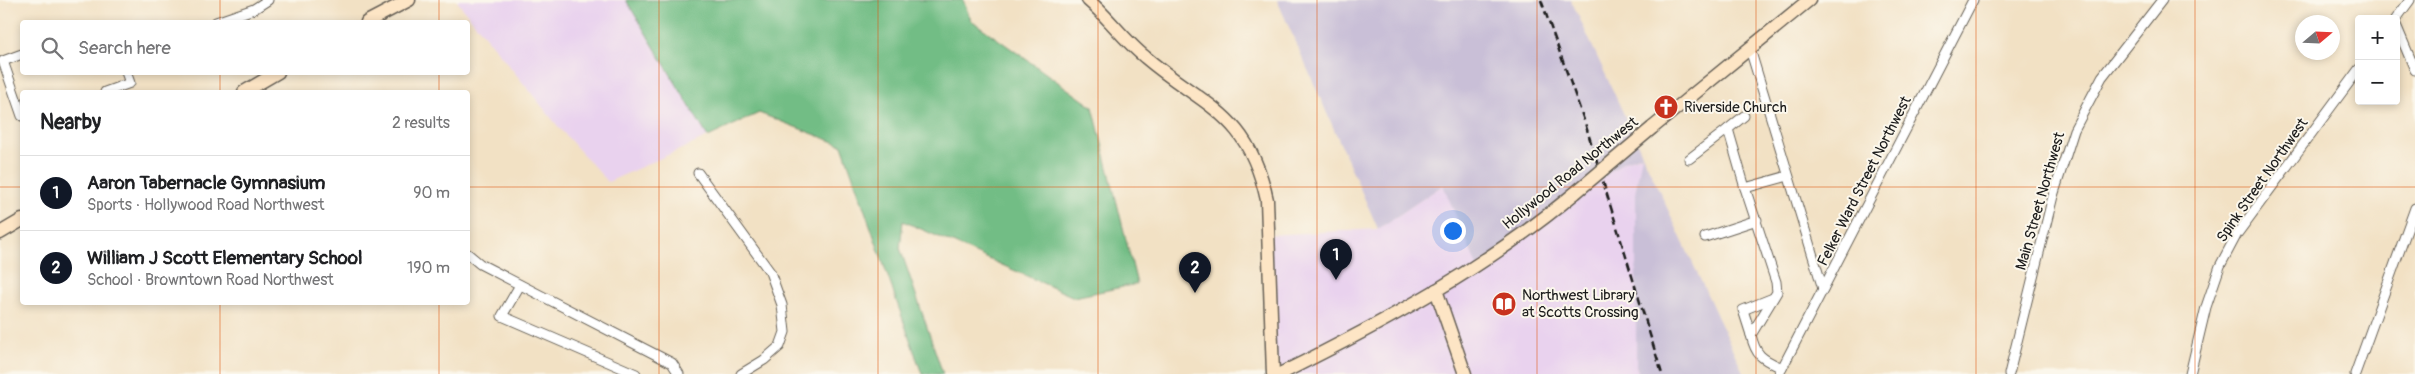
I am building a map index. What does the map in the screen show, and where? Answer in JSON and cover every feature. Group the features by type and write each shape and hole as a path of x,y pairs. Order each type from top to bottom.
{"street":[{"path":"222,20 254,9 268,0"},
{"path":"1088,0 1144,57 1223,114 1239,132 1252,152 1262,176 1267,200 1273,374"},
{"name":"Hollywood Road Northwest","path":"1280,374 1357,335 1436,290 1509,243 1548,215 1809,0"},
{"name":"Felker Ward Street Northwest","path":"1780,371 1973,0"},
{"name":"Main Street Northwest","path":"2009,374 2052,196 2074,130 2099,82 2162,0"},
{"path":"2399,15 2410,0"},
{"path":"370,20 403,1"},
{"path":"2400,35 2415,70"},
{"path":"1750,49 1823,289"},
{"path":"20,55 3,61 20,110"},
{"name":"Spink Street Northwest","path":"2190,374 2206,306 2220,266 2237,234 2355,74"},
{"path":"110,90 130,83 127,75"},
{"path":"247,90 273,75"},
{"path":"1689,159 1744,116"},
{"path":"1728,129 1776,282 1777,292 1751,335"},
{"path":"698,173 770,272 782,305 785,332 780,346 764,360 740,374"},
{"path":"1745,188 1788,176"},
{"path":"2355,374 2415,208"},
{"path":"1705,237 1757,220"},
{"path":"0,233 20,221"},
{"path":"470,256 480,264 672,363 679,374"},
{"path":"520,285 502,316 636,374"},
{"path":"1436,290 1465,374"},
{"path":"1773,298 1743,310 1754,346 1760,358 1780,371"}],"shaded area":[{"path":"456,0 626,0 708,137 608,182 561,130"},
{"path":"1277,0 1571,0 1744,374 1639,374 1636,366 1636,188 1642,155 1624,161 1565,208 1477,266 1443,185 1378,229"},
{"path":"1643,155 1636,188 1636,366 1639,374 1267,374 1267,235 1378,229 1443,185 1565,208 1624,161"}],"green space":[{"path":"626,0 963,0 971,20 1093,107 1137,284 1074,297 903,221 900,248 943,374 922,374 842,145 759,113 708,137"}],"railway":[{"path":"1541,0 1585,123 1662,374"}],"place":[{"name":"Riverside Church","path":"1666,107"},
{"name":"Aaron Tabernacle Gymnasium","path":"1336,280"},
{"name":"William J Scott Elementary School","path":"1195,293"},
{"name":"Northwest Library at Scotts Crossing","path":"1504,304"}]}
